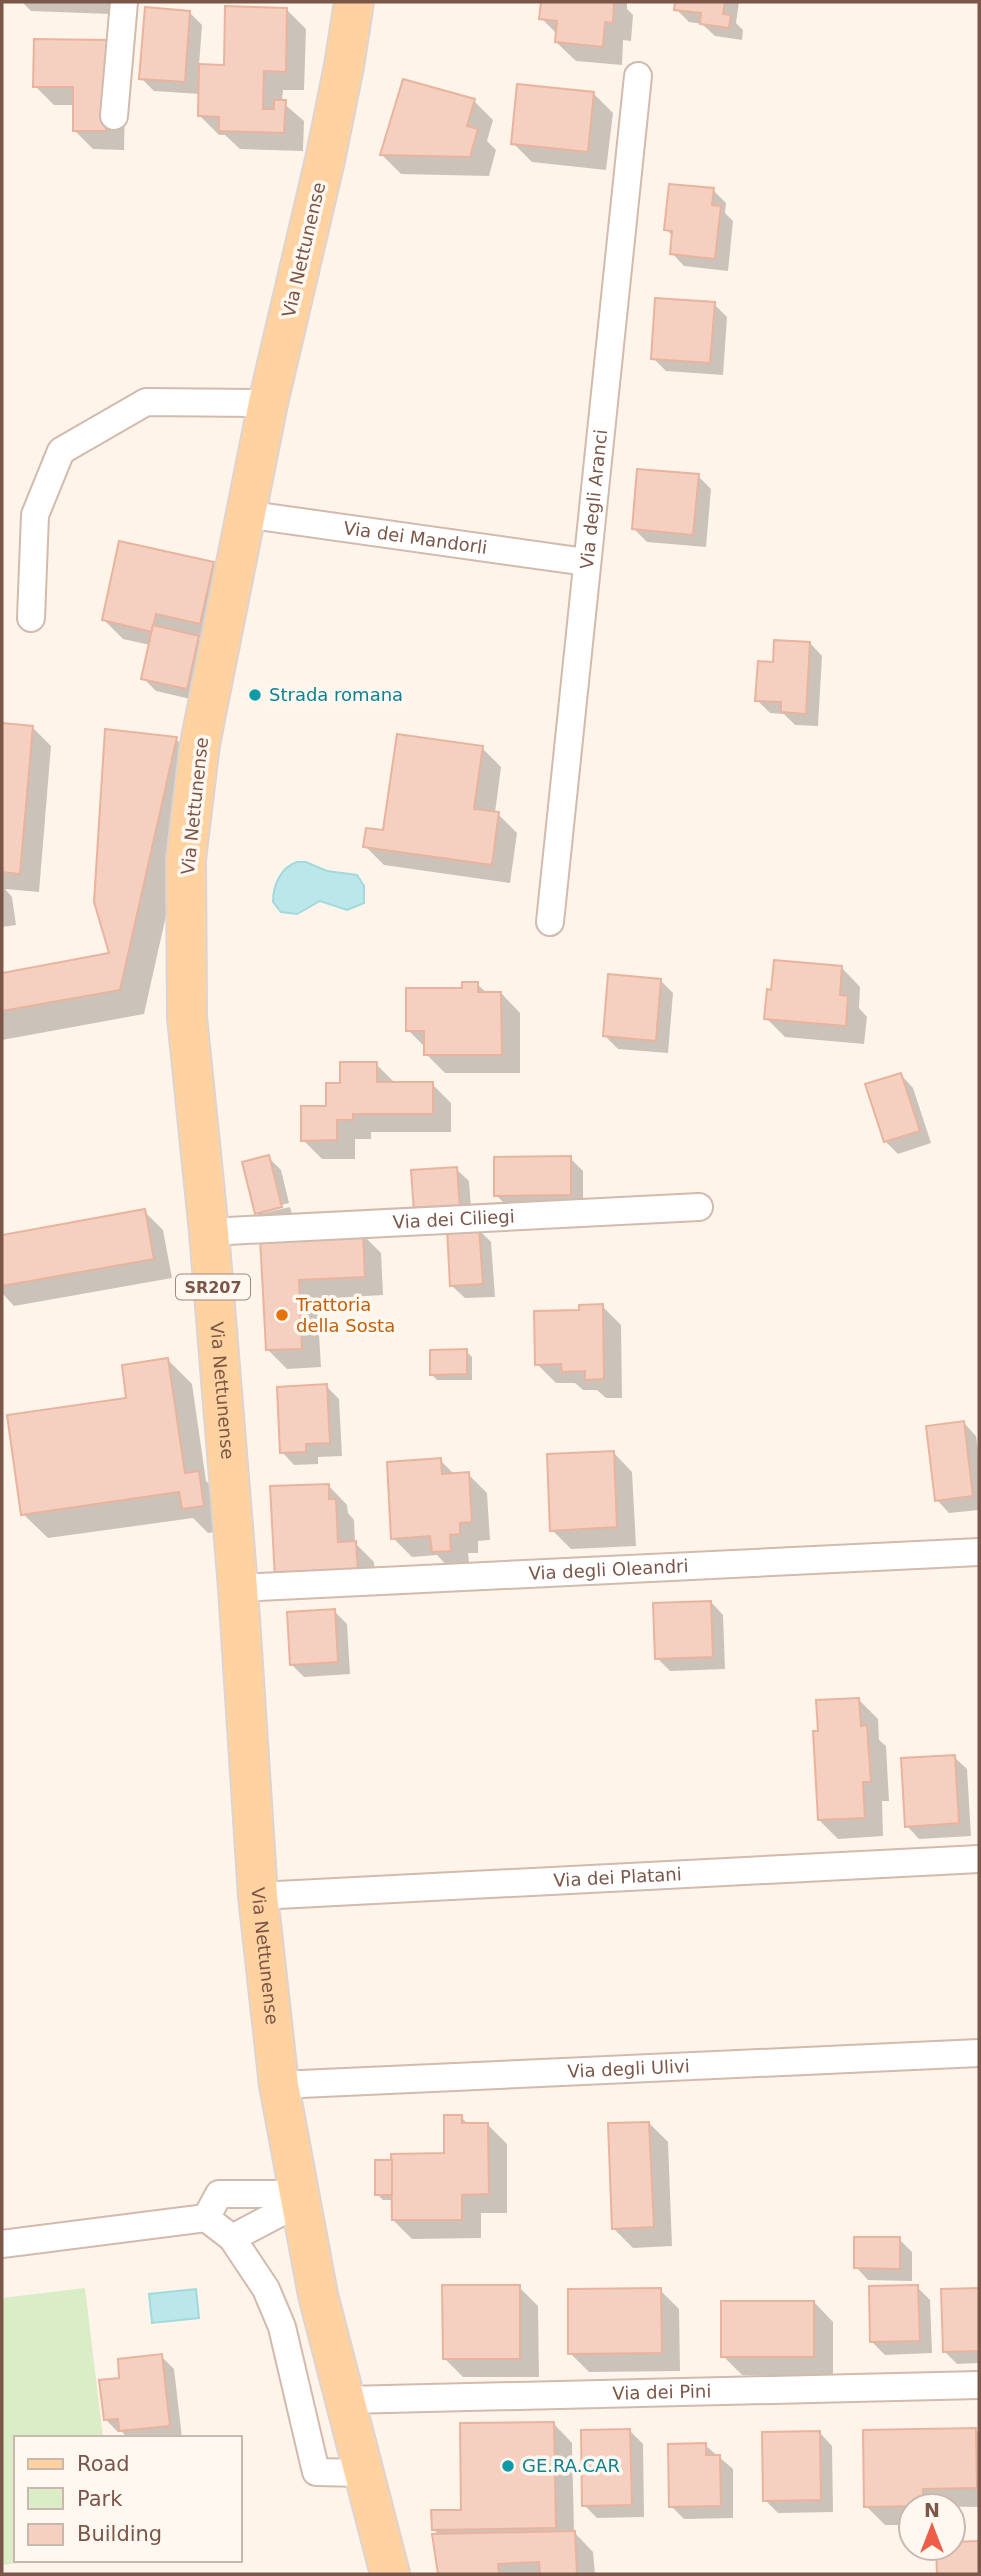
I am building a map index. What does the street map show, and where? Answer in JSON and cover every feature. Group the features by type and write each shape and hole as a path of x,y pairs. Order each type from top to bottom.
{"main road":[{"name":"Via Nettunense","path":"354,2 325,160 244,513 200,744 186,859 187,1017 209,1232 238,1588 258,1896 279,2085 318,2295 390,2574"}],"street":[{"path":"114,116 124,2"},
{"name":"Via degli Aranci","path":"550,922 638,76"},
{"path":"31,618 35,514 61,452 146,402 268,403"},
{"name":"Via dei Mandorli","path":"244,513 586,562"},
{"name":"Via dei Ciliegi","path":"209,1232 699,1208"},
{"name":"Via degli Oleandri","path":"238,1588 979,1552"},
{"name":"Via dei Platani","path":"258,1896 979,1859"},
{"name":"Via degli Ulivi","path":"279,2085 979,2053"},
{"path":"205,2218 219,2194 300,2198"},
{"path":"232,2238 300,2198"},
{"path":"2,2244 205,2218 232,2238 266,2289 282,2327 316,2472 364,2473"},
{"name":"Via dei Pini","path":"345,2400 979,2385"}],"green space":[{"path":"85,2288 103,2436 14,2436 14,2562 27,2562 2,2565 2,2298"}],"water":[{"path":"297,862 306,862 327,871 357,875 364,886 364,903 347,910 320,901 297,914 281,912 273,902 274,889 282,872"},
{"path":"196,2289 199,2318 152,2323 149,2294"}],"building":[{"path":"541,2 614,2 613,23 605,22 603,47 555,42 557,21 539,19"},
{"path":"675,2 725,2 723,14 731,15 729,28 700,24 701,13 674,10"},
{"path":"225,6 287,8 286,72 264,71 263,109 274,109 274,100 286,100 284,133 219,131 219,117 198,116 199,64 224,65"},
{"path":"145,7 190,11 185,82 139,79"},
{"path":"34,39 107,40 106,131 73,131 73,87 33,87"},
{"path":"403,79 475,99 467,126 478,129 470,157 380,155"},
{"path":"517,84 594,92 588,152 511,144"},
{"path":"669,184 714,188 712,205 721,206 715,259 670,254 672,231 664,230"},
{"path":"655,298 715,302 710,363 651,359"},
{"path":"637,469 699,474 693,535 632,529"},
{"path":"119,541 214,562 200,624 156,614 152,632 102,620"},
{"path":"153,625 199,636 187,689 141,679"},
{"path":"774,640 810,642 806,714 781,712 781,702 755,701 758,661 773,662"},
{"path":"2,723 33,726 20,874 2,872"},
{"path":"105,729 177,737 120,990 2,1011 2,973 109,953 94,902"},
{"path":"397,734 483,746 474,809 499,812 492,865 363,847 366,828 383,830"},
{"path":"774,960 842,966 840,995 848,996 846,1026 764,1019"},
{"path":"608,974 661,979 656,1041 603,1036"},
{"path":"462,982 478,982 478,992 501,992 502,1055 424,1055 424,1031 406,1031 406,988 462,988"},
{"path":"340,1062 377,1062 377,1082 433,1082 433,1114 353,1114 353,1120 337,1120 337,1140 301,1141 301,1106 326,1106 326,1083 340,1083"},
{"path":"901,1073 920,1131 884,1142 865,1084"},
{"path":"269,1155 282,1207 255,1214 242,1162"},
{"path":"571,1156 571,1195 494,1196 494,1157"},
{"path":"457,1167 460,1209 414,1212 411,1170"},
{"path":"145,1209 154,1259 2,1286 2,1235"},
{"path":"479,1227 483,1284 450,1286 447,1229"},
{"name":"Trattoria della Sosta","path":"363,1232 365,1277 299,1280 302,1349 266,1350 260,1237"},
{"path":"603,1304 604,1379 585,1380 585,1371 562,1372 561,1364 535,1365 534,1311 579,1310 579,1305"},
{"path":"467,1349 467,1374 430,1375 430,1350"},
{"path":"168,1358 185,1473 199,1471 204,1506 182,1509 179,1492 21,1515 7,1415 126,1398 122,1365"},
{"path":"327,1384 330,1443 306,1444 306,1452 280,1453 277,1387"},
{"path":"964,1421 973,1496 935,1501 926,1426"},
{"path":"614,1451 617,1527 550,1531 547,1454"},
{"path":"441,1458 442,1474 469,1472 472,1522 460,1523 460,1534 450,1535 451,1551 432,1552 430,1536 391,1539 387,1462"},
{"path":"329,1484 329,1499 336,1499 338,1542 356,1541 358,1574 275,1578 270,1486"},
{"path":"711,1601 713,1657 655,1659 653,1603"},
{"path":"335,1609 338,1662 290,1665 287,1612"},
{"path":"859,1698 861,1726 867,1725 871,1782 863,1782 865,1818 818,1820 813,1731 818,1731 816,1700"},
{"path":"955,1755 959,1823 905,1827 901,1758"},
{"path":"444,2115 462,2115 462,2123 488,2123 489,2194 462,2195 462,2220 392,2220 391,2154 444,2153"},
{"path":"649,2122 654,2227 612,2229 608,2123"},
{"path":"375,2160 392,2160 392,2195 375,2195"},
{"path":"854,2237 900,2237 900,2269 854,2268"},
{"path":"442,2285 520,2285 520,2359 443,2359"},
{"path":"918,2285 920,2341 870,2342 869,2286"},
{"path":"661,2288 662,2353 568,2354 568,2289"},
{"path":"979,2288 979,2351 943,2352 941,2289"},
{"path":"721,2301 814,2301 814,2357 721,2357"},
{"path":"162,2354 170,2426 119,2431 118,2419 104,2420 99,2380 119,2378 118,2359"},
{"name":"GE.RA.CAR","path":"554,2422 556,2528 432,2530 431,2510 461,2510 460,2423"},
{"path":"976,2428 977,2488 897,2492 897,2506 864,2507 863,2430"},
{"path":"630,2429 632,2505 582,2506 581,2430"},
{"path":"820,2431 821,2500 763,2501 762,2432"},
{"path":"706,2443 706,2455 720,2455 721,2506 669,2507 668,2444"},
{"path":"575,2531 577,2574 540,2574 539,2562 498,2564 499,2574 438,2574 432,2534"},
{"path":"967,2541 979,2541 979,2574 937,2574 937,2562 967,2562"}],"place":[{"name":"Strada romana","path":"255,695"},
{"name":"Trattoria della Sosta","path":"282,1315"},
{"name":"GE.RA.CAR","path":"508,2466"}]}
